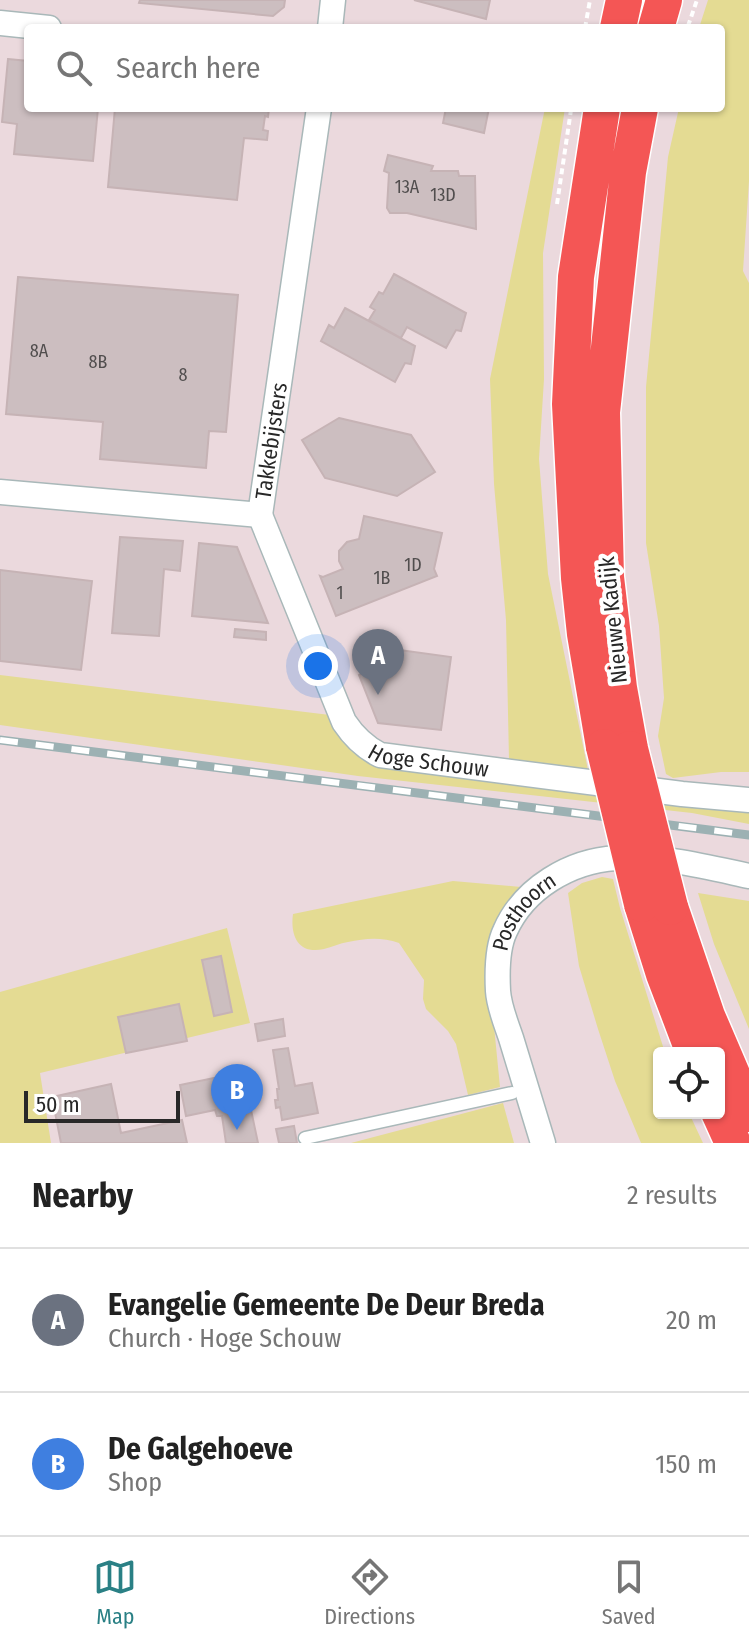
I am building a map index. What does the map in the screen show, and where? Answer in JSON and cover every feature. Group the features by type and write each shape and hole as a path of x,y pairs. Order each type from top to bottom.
{"main road":[{"path":"619,24 624,0"},
{"path":"657,24 664,0"},
{"name":"Nieuwe Kadijk","path":"601,112 576,277 570,404 581,592 591,675 617,748 656,906 664,974 692,1047"},
{"name":"Nieuwe Kadijk","path":"617,748 619,688 606,577 602,412 628,172 639,112"},
{"name":"Nieuwe Kadijk","path":"656,906 749,1114"},
{"path":"722,1119 733,1143"}],"street":[{"path":"330,24 333,0"},
{"path":"0,23 24,25"},
{"name":"Takkebijsters","path":"0,492 260,515 318,112"},
{"name":"Hoge Schouw","path":"260,515 344,722 366,748 380,755 749,800"},
{"name":"Posthoorn","path":"543,1143 498,995 498,964 503,933 518,908 538,888 564,871 600,860 640,859 703,866 749,876"}],"lane":[{"path":"305,1138 512,1093"}],"path":[{"path":"586,24 590,0"},
{"path":"688,24 697,0"}],"shaded area":[{"path":"708,0 749,0 749,181 743,271 749,283 749,772 673,778 666,774 658,736 664,698 659,626 646,543 646,387 668,157 678,112 725,112 725,24 700,24"},
{"path":"544,112 564,112 543,253 544,379 539,459 548,574 588,770 509,760 506,620 494,484 490,379"},
{"path":"0,675 330,715 346,743 372,762 749,810 749,824 692,813 358,776 0,725"},
{"path":"602,877 613,879 663,1047 653,1047 653,1119 692,1119 703,1143 641,1143 615,1081 579,966 568,893 582,883"},
{"path":"453,881 521,887 495,921 487,955 500,1087 468,1095 456,1044 426,1009 424,980 399,943 368,939 315,950 302,946 293,929 293,914"},
{"path":"698,893 749,901 749,1029 714,944"},
{"path":"227,928 250,1023 40,1073 51,1143 0,1143 0,992"},
{"path":"503,1103 514,1143 351,1143"}],"building":[{"path":"140,0 285,0 284,7 273,16 139,3"},
{"path":"414,0 490,0 486,19"},
{"path":"8,59 24,61 24,112 98,112 93,161 14,154 17,124 2,122"},
{"path":"115,112 269,112 263,130 268,131 267,140 244,138 237,200 108,187"},
{"path":"445,112 488,112 484,133 443,123"},
{"path":"388,155 433,166 431,171 458,171 459,176 475,176 476,229 407,213 390,213 387,208 389,173 384,171"},
{"path":"394,274 466,313 461,331 456,330 446,348 407,327 401,338 369,320 375,310 370,307 379,292 383,294"},
{"path":"18,277 238,295 226,432 209,431 206,468 100,459 103,422 6,414"},
{"path":"345,308 415,346 411,364 405,363 395,382 321,341 329,325 334,328"},
{"path":"339,418 411,435 435,472 397,496 325,478 302,440"},
{"path":"364,516 442,533 434,569 437,576 336,616 320,576 343,569 339,551 347,542 359,539"},
{"path":"120,537 183,541 180,571 164,569 159,636 112,633"},
{"path":"199,543 237,547 268,623 192,616"},
{"path":"0,570 92,581 81,670 0,661"},
{"path":"235,629 266,632 266,640 234,637"},
{"path":"385,648 451,657 441,730 378,723 359,675 382,665"},
{"path":"221,956 232,1012 214,1016 202,960"},
{"path":"179,1004 187,1041 126,1053 118,1017"},
{"path":"283,1019 285,1036 258,1041 255,1024"},
{"path":"288,1048 295,1086 312,1083 318,1113 282,1120 280,1107 276,1108 279,1089 273,1050"},
{"path":"243,1072 258,1143 226,1143 222,1116 217,1116 215,1110 186,1116 180,1085"},
{"path":"111,1084 121,1133 182,1120 187,1143 61,1143 52,1097"},
{"path":"294,1126 297,1143 279,1143 276,1129"}],"railway":[{"path":"0,740 749,835"}],"place":[{"name":"Evangelie Gemeente De Deur Breda","path":"378,695"},
{"name":"De Galgehoeve","path":"237,1130"}]}
